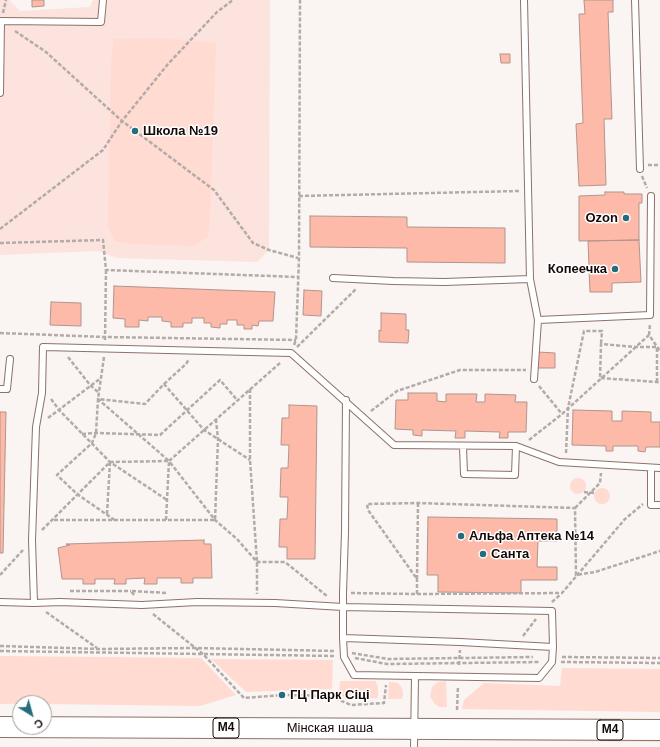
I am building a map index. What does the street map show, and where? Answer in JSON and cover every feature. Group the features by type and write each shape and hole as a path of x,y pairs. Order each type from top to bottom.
{"main road":[{"name":"Мінская шаша","path":"0,727 414,738 660,730"}],"lane":[{"path":"0,93 1,21 101,22 103,0"},
{"path":"524,0 530,279 538,320 534,379"},
{"path":"635,0 640,169"},
{"path":"538,320 650,315 651,196"},
{"path":"333,278 444,282 530,279"},
{"path":"34,603 32,540 36,427 42,385 43,347 105,347 292,353 346,400 394,445 516,446 559,462 660,468"},
{"path":"0,389 7,389 10,359"},
{"path":"0,602 60,602 142,605 197,602 275,602 343,607 552,611 552,659 539,678 354,675 344,654 343,638 343,607 343,593 345,532 344,485 346,400"},
{"path":"463,446 464,474 515,475 516,446"},
{"path":"651,468 651,505 660,505"},
{"path":"343,638 553,647"},
{"path":"414,738 415,676"}],"path":[{"path":"0,229 102,150 122,121 168,64 217,12 233,0"},
{"path":"292,353 296,340 298,277 300,0"},
{"path":"1,21 46,52 122,121 214,190 253,243 269,250 298,258"},
{"path":"640,169 651,196"},
{"path":"299,196 528,191"},
{"path":"0,243 104,240 106,270 105,347 98,399 96,433 92,443 57,475 77,494 116,521"},
{"path":"106,270 298,277"},
{"path":"0,575 32,540 110,462 169,461 292,353 365,280"},
{"path":"566,457 568,408 584,331 602,331 600,378"},
{"path":"0,333 105,337 296,340"},
{"path":"534,444 527,442 562,414 600,378 650,335 660,351"},
{"path":"601,344 657,347"},
{"path":"600,378 658,383 657,347"},
{"path":"98,399 145,404 186,364 194,350"},
{"path":"43,355 67,356 90,385 99,393"},
{"path":"364,417 397,391 460,370 534,370"},
{"path":"36,427 101,377"},
{"path":"534,379 562,414"},
{"path":"82,434 160,435 220,380 238,401"},
{"path":"164,384 204,430 250,460"},
{"path":"42,385 58,410 110,462 167,500"},
{"path":"250,389 250,460 257,562 257,596 264,596"},
{"path":"98,399 169,461 215,520 237,539 257,562 285,562 327,596 319,596"},
{"path":"215,520 218,439 216,419"},
{"path":"166,520 169,461"},
{"path":"107,514 110,462"},
{"path":"576,575 575,508 600,483 602,465"},
{"path":"584,492 594,493"},
{"path":"493,662 516,646 543,610 562,593 625,518 651,497"},
{"path":"417,594 418,503"},
{"path":"417,579 368,510 367,504 418,503 575,508"},
{"path":"53,520 215,520"},
{"path":"576,575 595,572 660,551"},
{"path":"170,593 130,591 142,605 203,654 244,698 282,695 330,696 351,705 384,703 387,664"},
{"path":"343,593 562,593"},
{"path":"34,603 104,653"},
{"path":"0,646 98,649 196,648 344,654 388,659 500,657 660,663"},
{"path":"0,652 344,654 387,664 493,662 552,659 660,658"}],"shaded area":[{"name":"Школа №19","path":"0,0 9,0 20,11 90,7 93,0 270,0 269,250 257,262 117,258 98,251 0,255"},
{"path":"163,38 216,43 210,219 208,237 193,246 130,244 115,241 108,226 111,64 114,39"},
{"path":"578,478 584,480 586,486 584,492 578,494 572,492 570,486 572,480"},
{"path":"602,488 608,490 610,496 608,502 602,504 596,502 594,496 596,490"},
{"path":"0,656 201,658 236,695 200,706 52,704 52,695 12,695 12,704 0,704"},
{"path":"211,659 333,660 332,689 246,692"},
{"path":"562,668 660,669 660,712 462,709 464,700 484,683 560,686"},
{"path":"340,681 375,681 378,686 378,698 346,699 339,693"},
{"path":"446,681 447,707 439,707 434,703 430,696 432,687 438,682"},
{"path":"389,682 398,683 402,688 402,699 388,699"},
{"path":"472,737 660,738 660,742 472,740"}],"building":[{"path":"32,0 44,0 44,6 32,7"},
{"path":"584,0 613,0 613,12 608,12 612,119 604,119 606,185 579,186 576,124 583,123 579,14 585,14"},
{"path":"500,54 510,54 510,63 501,63"},
{"path":"605,192 642,194 642,203 639,203 639,240 579,241 579,196 605,195"},
{"path":"310,216 407,217 407,227 505,228 505,263 407,262 407,248 310,247"},
{"name":"Копеечка","path":"639,240 641,282 612,283 612,292 590,292 588,241"},
{"path":"114,286 275,292 273,321 259,321 258,326 252,325 252,329 244,329 244,325 237,325 237,320 227,320 227,324 220,324 220,328 211,327 211,323 204,323 204,318 192,318 192,323 183,323 183,327 171,327 171,322 162,321 162,317 148,317 148,321 139,320 139,327 125,327 125,319 113,318"},
{"path":"304,290 322,291 321,316 303,315"},
{"path":"51,302 81,303 81,326 50,325"},
{"path":"381,313 406,314 406,330 409,330 408,343 379,342 379,330 381,331"},
{"path":"538,352 555,353 555,368 537,368"},
{"path":"408,393 437,393 437,401 446,402 446,394 477,394 476,402 485,402 485,394 516,395 515,402 527,402 526,432 508,432 508,438 499,438 500,432 465,431 465,438 455,438 456,431 422,430 422,436 413,435 413,430 395,429 396,400 408,400"},
{"path":"289,405 317,406 315,559 287,559 287,547 279,547 280,519 287,519 288,497 280,497 281,468 288,468 289,445 281,445 282,418 289,418"},
{"path":"573,410 612,411 612,421 622,421 622,411 651,412 651,422 660,422 660,447 646,447 645,452 638,451 638,446 613,446 613,451 606,451 606,446 572,445"},
{"path":"0,412 6,412 3,553 0,553"},
{"name":"Санта","path":"428,517 557,519 557,541 538,541 537,567 557,567 557,580 521,580 521,593 438,592 438,575 427,575"},
{"path":"204,540 204,544 211,544 212,578 193,578 193,583 181,583 181,578 157,578 157,584 144,584 145,578 126,579 126,584 114,584 115,579 95,579 95,584 83,584 83,579 62,579 58,548 70,545 66,544"}],"place":[{"name":"Школа №19","path":"135,131"},
{"name":"Ozon","path":"626,218"},
{"name":"Копеечка","path":"615,269"},
{"name":"Альфа Аптека №14","path":"461,536"},
{"name":"Санта","path":"483,554"},
{"name":"ГЦ Парк Сіці","path":"282,695"}]}
